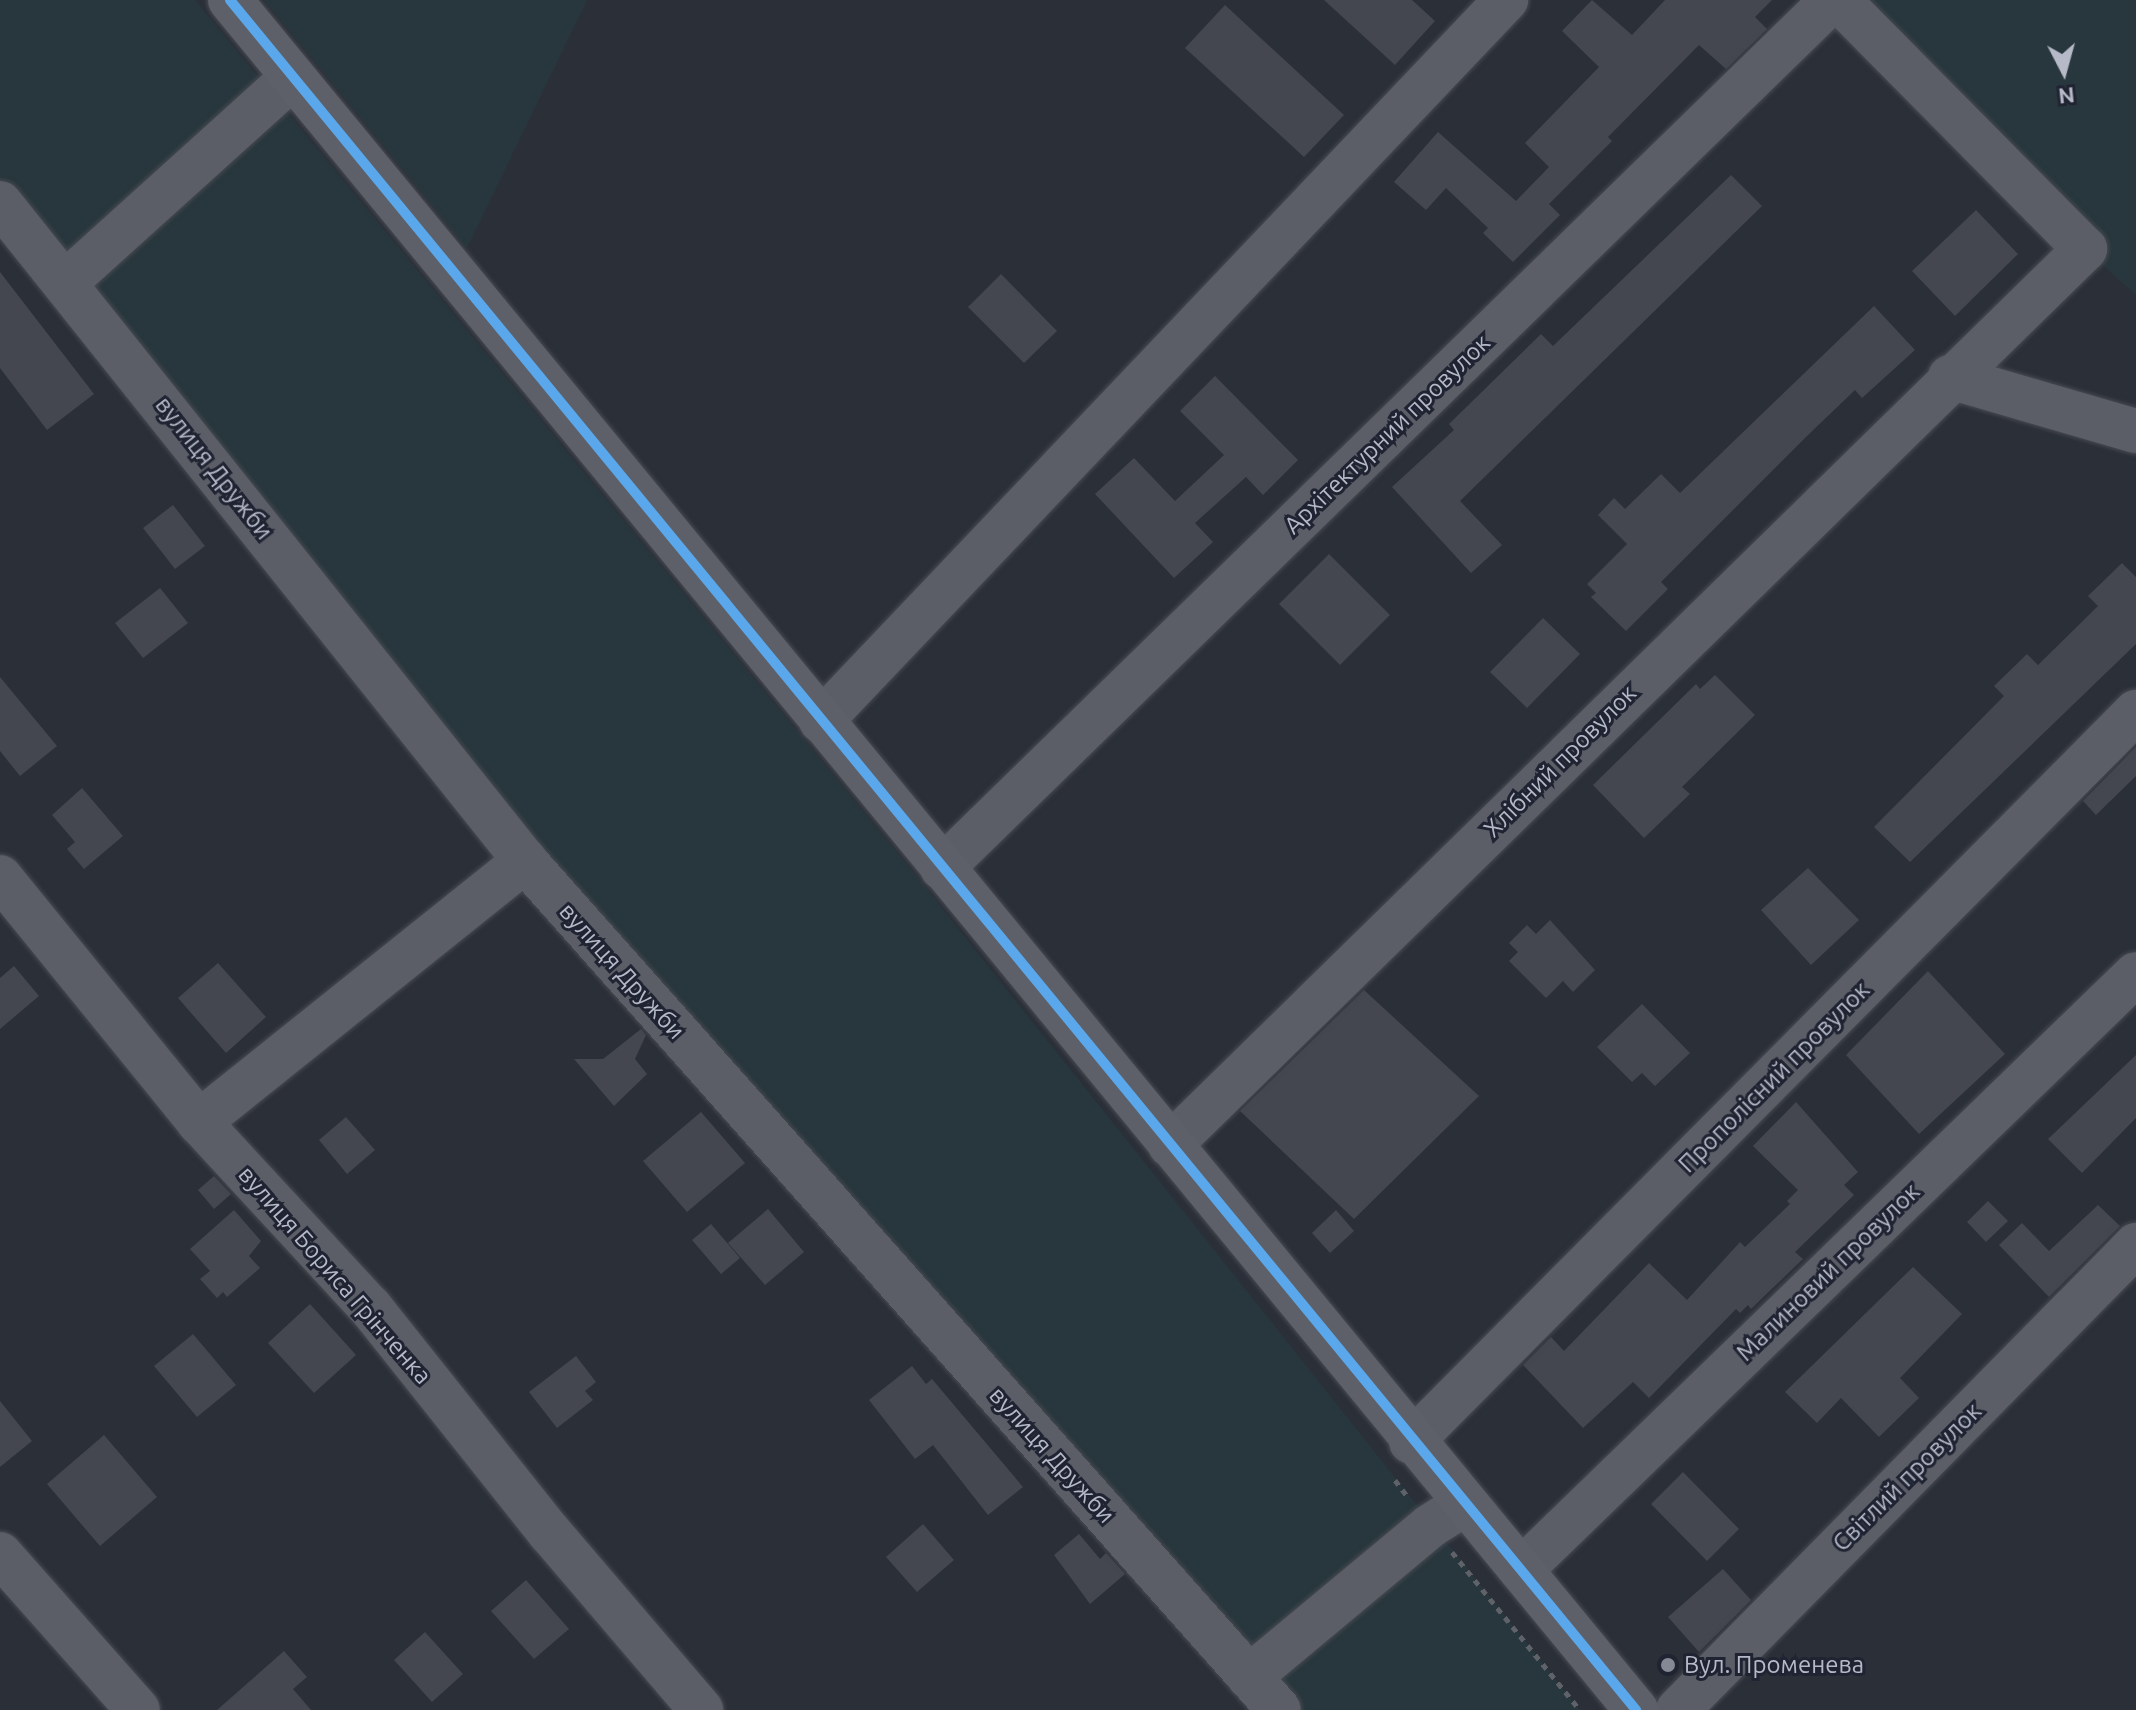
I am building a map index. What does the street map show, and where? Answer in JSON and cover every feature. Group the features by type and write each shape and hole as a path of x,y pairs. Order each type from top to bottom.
{"main road":[{"path":"230,0 1411,1442 1636,1710"}],"street":[{"path":"821,721 1506,0"},
{"name":"Архітектурний провулок","path":"942,868 1832,0"},
{"name":"Хлібний провулок","path":"1170,1145 1950,377 2085,249 1839,0"},
{"path":"66,282 293,77"},
{"name":"вулиця Дружби","path":"0,203 525,861 1279,1710"},
{"path":"1950,377 2136,431"},
{"name":"Прополісний провулок","path":"1411,1442 2136,712"},
{"path":"199,1122 525,861"},
{"name":"вулиця Бориса Грінченка","path":"0,877 199,1122 370,1307 550,1533 701,1710"},
{"name":"Малиновий провулок","path":"1521,1570 2136,974"},
{"name":"Світлий провулок","path":"1678,1710 2136,1245"},
{"path":"1249,1677 1430,1526 1465,1504"},
{"path":"0,1554 138,1710"}],"shaded area":[{"path":"0,0 195,0 923,884 1580,1710 1279,1710 525,861 0,199"},
{"path":"264,0 587,0 467,248"},
{"path":"1841,0 2136,0 2136,295 2085,249"}],"building":[{"path":"1324,0 1412,0 1435,21 1395,65"},
{"path":"1592,0 1632,35 1665,0 1772,0 1755,17 1767,29 1726,69 1699,45 1608,137 1612,141 1549,204 1560,215 1513,262 1483,233 1488,228 1446,188 1426,210 1394,182 1438,132 1516,201 1549,167 1525,143 1599,67 1562,31"},
{"path":"1225,5 1344,115 1304,157 1185,48"},
{"path":"1731,175 1762,206 1460,501 1502,545 1471,573 1392,487 1454,430 1449,424 1541,334 1553,346"},
{"path":"1976,210 2018,254 1955,316 1912,271"},
{"path":"0,272 94,394 47,430 0,368"},
{"path":"1001,274 1057,331 1024,363 968,307"},
{"path":"1874,306 1915,350 1862,398 1855,390 1807,436 1661,582 1668,589 1626,631 1591,597 1596,593 1587,584 1627,544 1598,515 1614,498 1625,509 1661,474 1680,493"},
{"path":"1215,376 1298,460 1263,495 1246,477 1195,523 1213,542 1174,578 1095,494 1134,458 1175,501 1224,455 1180,411"},
{"path":"173,505 205,546 175,569 143,528"},
{"path":"1329,554 1390,615 1340,665 1279,604"},
{"path":"2122,563 2136,577 2136,644 1910,862 1874,827 2004,696 1994,686 2027,654 2038,665 2098,606 2088,596"},
{"path":"160,588 188,623 143,658 115,623"},
{"path":"1543,618 1580,654 1527,708 1490,672"},
{"path":"1715,675 1755,715 1682,787 1690,794 1644,838 1593,785 1696,684 1700,689"},
{"path":"0,677 57,746 20,776 0,751"},
{"path":"2136,747 2136,776 2096,815 2083,801"},
{"path":"82,788 123,836 84,869 67,849 75,842 52,815"},
{"path":"1808,868 1859,920 1811,965 1761,910"},
{"path":"1550,920 1595,970 1573,992 1563,981 1546,998 1509,961 1518,952 1509,943 1527,925 1536,934"},
{"path":"218,963 266,1017 226,1053 178,998"},
{"path":"14,966 39,996 0,1029 0,978"},
{"path":"1928,971 2005,1054 1919,1134 1846,1055"},
{"path":"1364,990 1479,1096 1354,1219 1240,1111"},
{"path":"1642,1004 1690,1053 1655,1086 1642,1073 1632,1082 1597,1047"},
{"path":"641,1029 646,1035 635,1059 647,1074 614,1106 574,1059 603,1059"},
{"path":"2136,1055 2136,1118 2082,1173 2048,1139"},
{"path":"1796,1102 1858,1172 1844,1185 1854,1195 1795,1252 1803,1259 1751,1309 1748,1305 1740,1313 1736,1309 1649,1398 1633,1382 1583,1428 1523,1365 1551,1337 1564,1351 1649,1263 1687,1300 1740,1242 1745,1247 1790,1204 1787,1201 1798,1190 1753,1146"},
{"path":"701,1112 745,1163 687,1212 643,1161"},
{"path":"346,1117 375,1150 347,1174 319,1140"},
{"path":"214,1176 231,1194 214,1209 198,1190"},
{"path":"1988,1201 2008,1221 1986,1242 1967,1222"},
{"path":"2098,1205 2120,1226 2049,1297 1999,1245 2022,1223 2049,1251"},
{"path":"768,1209 804,1252 765,1285 728,1243"},
{"path":"234,1210 261,1241 249,1256 260,1268 227,1297 223,1292 217,1298 200,1279 210,1271 190,1249"},
{"path":"1336,1210 1354,1231 1330,1253 1312,1233"},
{"path":"711,1224 740,1258 721,1274 692,1240"},
{"path":"1913,1267 1962,1314 1900,1378 1919,1398 1879,1437 1841,1398 1817,1423 1785,1392"},
{"path":"310,1304 356,1355 314,1393 268,1343"},
{"path":"193,1334 236,1385 197,1417 154,1366"},
{"path":"576,1356 596,1382 585,1391 593,1400 557,1428 529,1392"},
{"path":"912,1366 926,1384 932,1379 1023,1487 988,1515 933,1445 915,1459 869,1400"},
{"path":"0,1401 32,1441 0,1467"},
{"path":"104,1435 157,1497 100,1546 47,1484"},
{"path":"1683,1472 1739,1529 1707,1561 1651,1504"},
{"path":"923,1524 954,1560 917,1592 886,1557"},
{"path":"1079,1534 1100,1559 1106,1553 1125,1574 1090,1604 1054,1555"},
{"path":"1723,1569 1751,1600 1699,1652 1668,1617"},
{"path":"526,1580 569,1629 534,1659 491,1611"},
{"path":"425,1632 463,1674 432,1702 394,1660"},
{"path":"284,1651 307,1677 293,1689 311,1710 217,1710"}],"transit line":[{"path":"230,0 1636,1710"}],"place":[{"name":"Вул. Променева","path":"1668,1665"}]}
